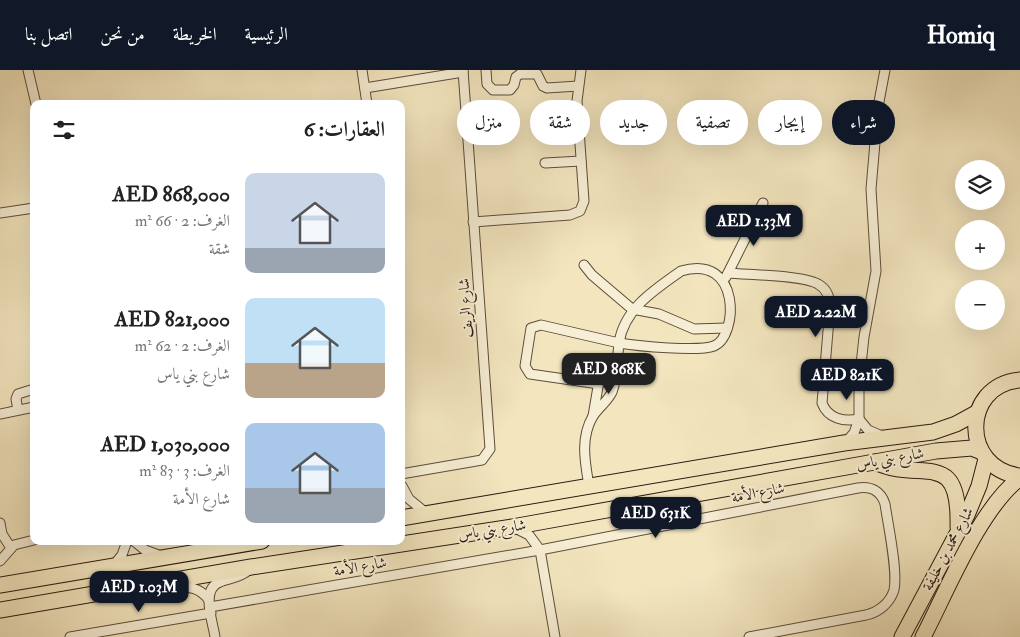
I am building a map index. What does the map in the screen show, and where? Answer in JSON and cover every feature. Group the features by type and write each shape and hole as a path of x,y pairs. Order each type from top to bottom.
{"main road":[{"path":"1020,380 1007,382 992,391 978,412 975,432 984,455 998,470 1020,477"},
{"name":"شارع بني ياس","path":"405,517 844,444 945,429 978,412"},
{"name":"شارع بني ياس","path":"405,543 512,527 960,448 972,448 984,455"},
{"name":"شارع محمد بن خليفة","path":"902,637 958,531 979,486 984,455"},
{"path":"874,462 895,470 930,470 947,478 956,492 958,501 958,531"},
{"name":"شارع محمد بن خليفة","path":"923,637 985,518 1004,492 1020,477"},
{"path":"0,585 238,545"},
{"name":"شارع بني ياس","path":"0,610 251,567 395,545"}],"street":[{"path":"28,70 35,100"},
{"path":"362,70 366,100"},
{"path":"486,70 487,84 493,90 510,90 514,85 516,77 522,74 537,74 543,86 547,88 578,86"},
{"path":"473,222 575,214 580,211 584,201 577,101 581,70"},
{"path":"844,444 854,432 859,419 863,344 876,271 871,210 872,169 880,93 885,70"},
{"path":"365,88 463,71"},
{"name":"شارع الريف","path":"405,478 482,460 490,449 463,71"},
{"path":"545,163 581,161"},
{"path":"724,282 763,202"},
{"path":"0,213 30,209"},
{"path":"584,265 592,275 632,310 659,314 694,329 726,328"},
{"path":"593,416 611,392 619,343 623,326 632,310 674,276 690,269 709,271 724,282 730,297 726,328 721,342 706,348 619,343 541,325 534,326 529,331 525,366 530,374 599,384"},
{"path":"728,273 808,280 824,289 828,294 830,307 822,403 828,413 835,418 846,420 859,419"},
{"path":"589,486 584,439 593,416 602,369"},
{"path":"18,410 16,399 18,394 30,391"},
{"path":"0,414 30,408"},
{"path":"859,419 868,430 887,438"},
{"name":"شارع الأمة","path":"70,637 210,607 540,550 863,487 872,489 880,494 885,504 894,576 893,592 886,604 877,612 866,615 749,637"},
{"path":"405,488 409,499 426,514"},
{"path":"0,523 2,534 10,548"},
{"path":"512,527 529,535 540,550 555,637"},
{"path":"0,561 10,548 21,542 30,541"},
{"path":"113,566 122,555 126,545"},
{"path":"139,545 145,550 166,557"},
{"path":"215,637 210,607 210,592 214,585 238,578 251,567"},
{"path":"151,584 168,587 194,587 203,592 210,607"}]}
